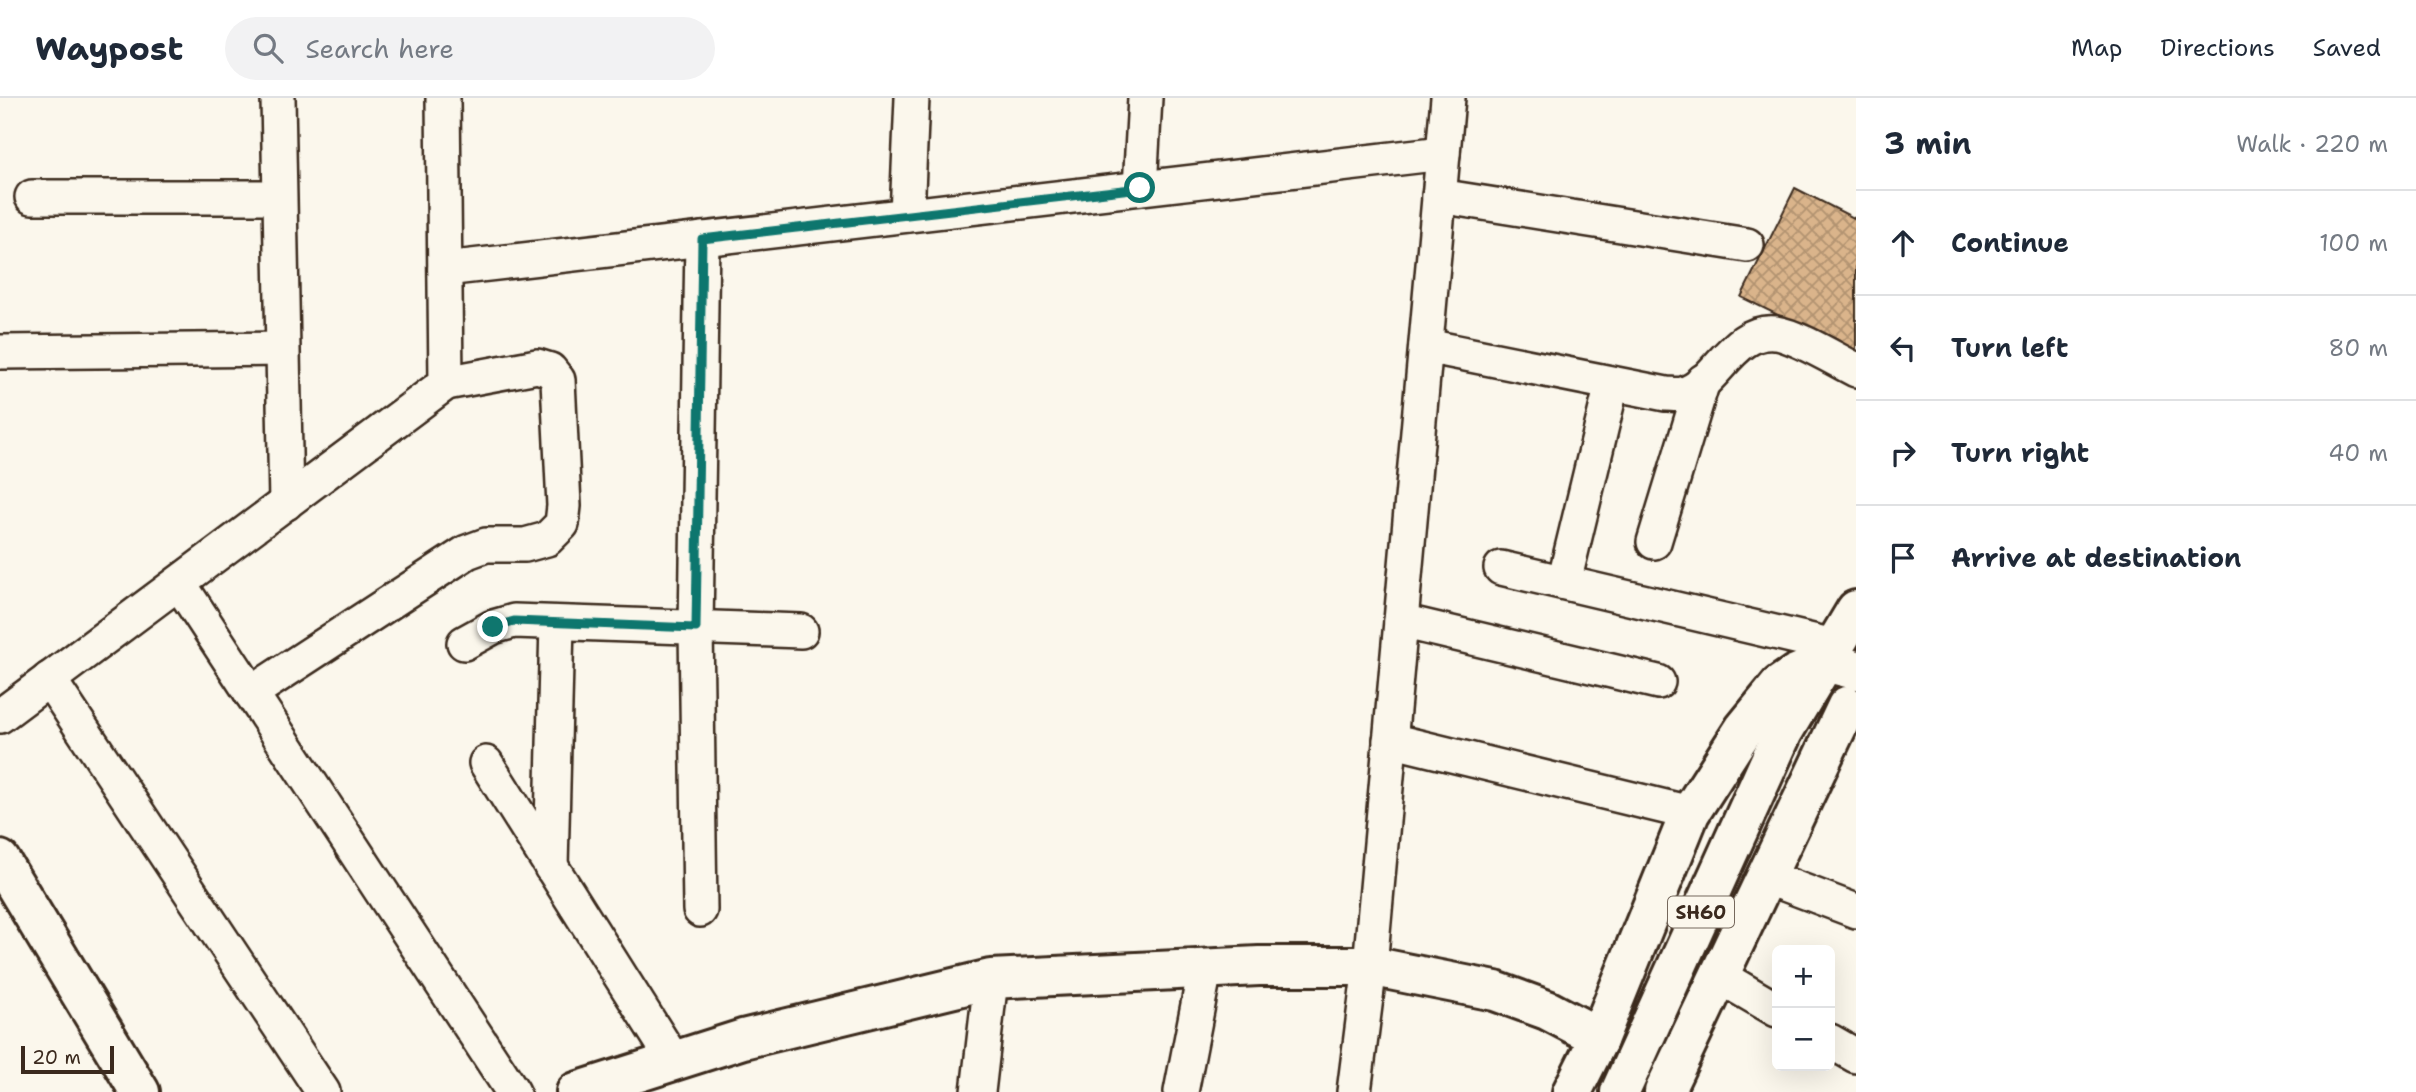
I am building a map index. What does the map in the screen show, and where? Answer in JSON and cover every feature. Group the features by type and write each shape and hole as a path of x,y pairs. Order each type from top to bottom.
{"street":[{"path":"278,98 285,503"},
{"path":"443,98 446,383"},
{"path":"907,215 912,98"},
{"path":"1140,188 1145,98"},
{"path":"1354,1092 1370,966 1448,98"},
{"path":"445,269 1443,153"},
{"path":"1439,196 1747,245"},
{"path":"32,197 278,197"},
{"path":"700,910 696,628 702,239"},
{"path":"1426,346 1666,394 1684,394 1703,381 1733,350 1755,335 1776,333 1856,370"},
{"path":"0,352 282,349"},
{"path":"0,716 446,383 537,366 550,370 558,380 564,506 562,524 547,539 525,545 486,545 467,552 251,693"},
{"path":"1654,542 1703,381"},
{"path":"1564,582 1612,384"},
{"path":"1501,568 1564,582 1839,659"},
{"path":"179,583 513,1092"},
{"name":"SH60","path":"1620,1092 1777,744 1805,695 1839,659 1856,610"},
{"path":"464,643 493,627 514,621 800,631"},
{"path":"1401,621 1658,682"},
{"path":"551,867 557,623"},
{"path":"1572,1092 1598,1040 1690,813 1744,729 1780,685 1796,674 1839,659"},
{"path":"49,679 324,1092"},
{"path":"1664,1092 1766,877 1852,708 1805,695"},
{"path":"1390,740 1690,813"},
{"path":"486,763 674,1061"},
{"path":"0,860 140,1092"},
{"path":"1766,877 1856,911"},
{"path":"576,1092 743,1039 991,979 1205,969 1370,966 1495,991 1547,1010 1589,1032 1598,1040"},
{"path":"1181,1092 1205,969"},
{"path":"1719,976 1774,1008"},
{"path":"978,1092 991,979"},
{"path":"1835,1044 1856,1056"}],"building":[{"path":"1795,188 1856,219 1856,353 1741,297"}],"route":[{"path":"493,627 514,621 696,628 702,239 1140,188"}]}
